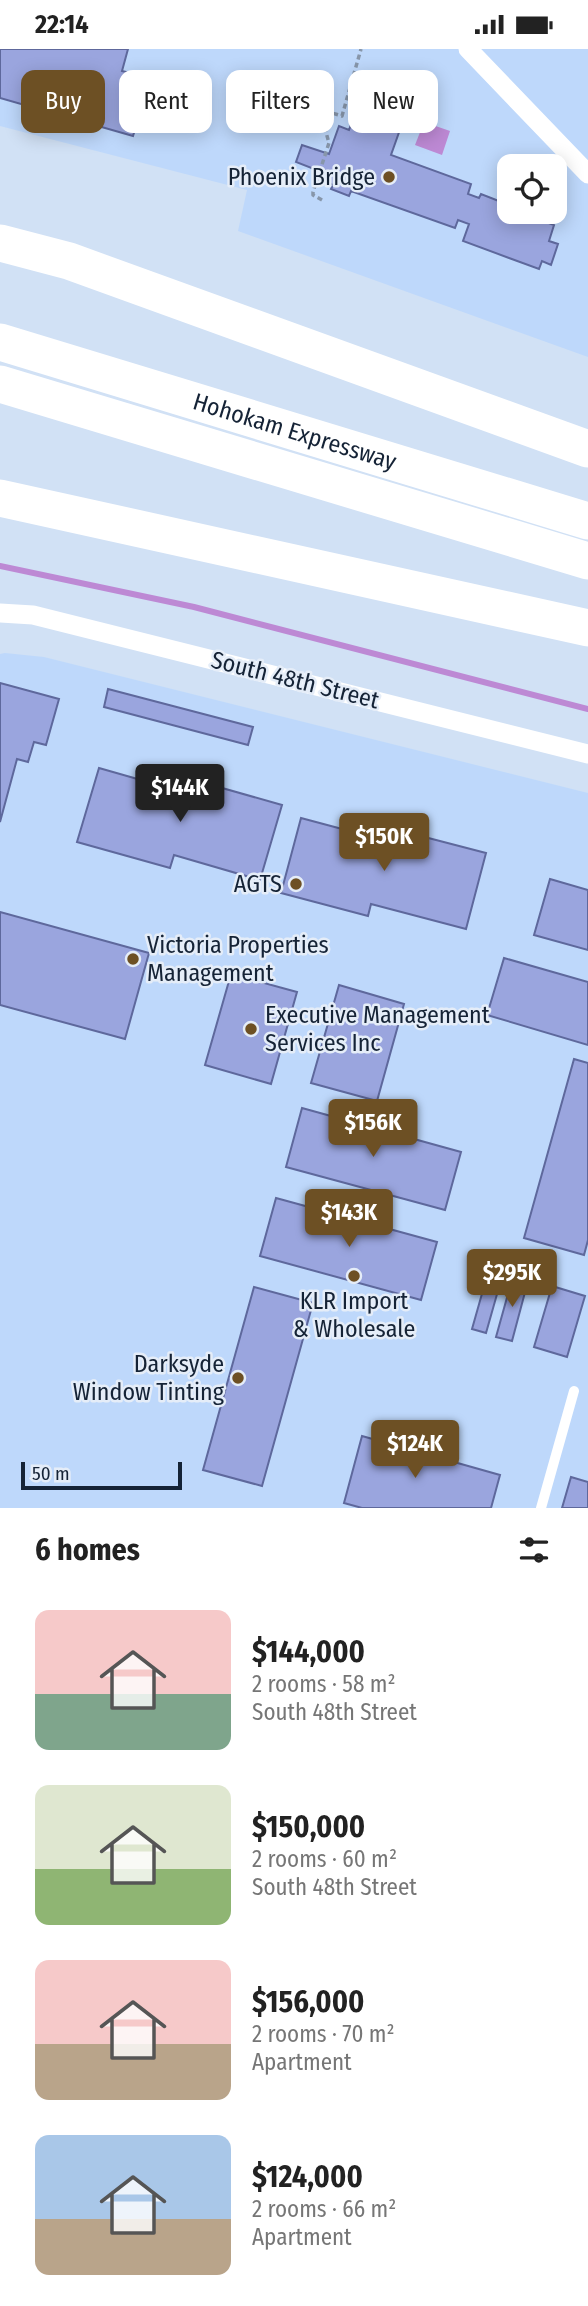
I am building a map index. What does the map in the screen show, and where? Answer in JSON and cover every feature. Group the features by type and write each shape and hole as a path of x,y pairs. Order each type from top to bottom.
{"highway":[{"path":"0,227 69,261"},
{"path":"0,243 69,261 588,449"},
{"name":"Hohokam Expressway","path":"0,342 588,521"},
{"name":"Hohokam Expressway","path":"0,384 588,561"},
{"path":"7,501 588,628"}],"street":[{"path":"468,49 588,174"},
{"name":"South 48th Street","path":"0,613 33,615 588,754"}],"lane":[{"path":"541,1508 574,1391"}],"path":[{"path":"322,199 313,195 313,192 329,143 322,110 342,116 361,49"}],"shaded area":[{"path":"0,49 588,49 588,357 238,231 247,190 27,133 105,133 105,70 21,70 21,131 0,126"},
{"path":"438,127 450,131 442,155 415,145 420,133 438,133"},
{"path":"0,654 44,657 588,793 588,1508 0,1508"}],"building":[{"path":"0,49 128,49 122,70 119,70 119,132 105,128 105,70 21,70 21,104 0,98"},
{"name":"Phoenix Bridge","path":"339,126 348,130 348,133 399,133 391,155 471,184 468,194 479,198 481,194 497,200 497,224 554,225 549,241 558,244 551,265 542,261 539,269 463,241 469,224 458,220 455,228 351,191 349,196 331,189 333,185 324,181 327,174 296,162 302,145 329,154"},
{"path":"0,683 59,699 46,745 34,742 28,762 17,759 0,822"},
{"path":"108,689 253,727 248,745 104,707"},
{"path":"99,768 183,792 187,778 282,805 260,880 174,855 170,868 77,842"},
{"path":"301,818 387,841 390,828 486,853 466,929 371,904 368,916 281,893"},
{"path":"550,879 588,890 588,950 534,935"},
{"path":"0,912 149,953 125,1039 0,1005"},
{"path":"504,958 588,982 588,1045 487,1015"},
{"name":"Executive Management Services Inc","path":"231,974 297,992 271,1084 205,1065"},
{"path":"339,985 404,1004 377,1101 311,1083"},
{"path":"574,1059 588,1063 588,1240 584,1255 524,1238"},
{"path":"302,1108 461,1152 445,1210 286,1167"},
{"path":"276,1198 437,1242 421,1300 260,1256"},
{"path":"489,1269 503,1273 486,1333 472,1329"},
{"path":"513,1276 528,1281 512,1341 496,1337"},
{"path":"552,1286 585,1296 567,1357 534,1347"},
{"path":"254,1287 313,1303 262,1486 203,1470"},
{"path":"362,1436 500,1475 491,1508 362,1508 344,1503"},
{"path":"571,1477 588,1482 588,1508 562,1508"}],"waterway":[{"path":"0,566 194,607 588,709"}],"place":[{"name":"Phoenix Bridge","path":"389,177"},
{"name":"AGTS","path":"296,884"},
{"name":"Victoria Properties Management","path":"133,959"},
{"name":"Executive Management Services Inc","path":"251,1029"},
{"name":"KLR Import & Wholesale","path":"354,1276"},
{"name":"Darksyde Window Tinting","path":"238,1378"}]}
